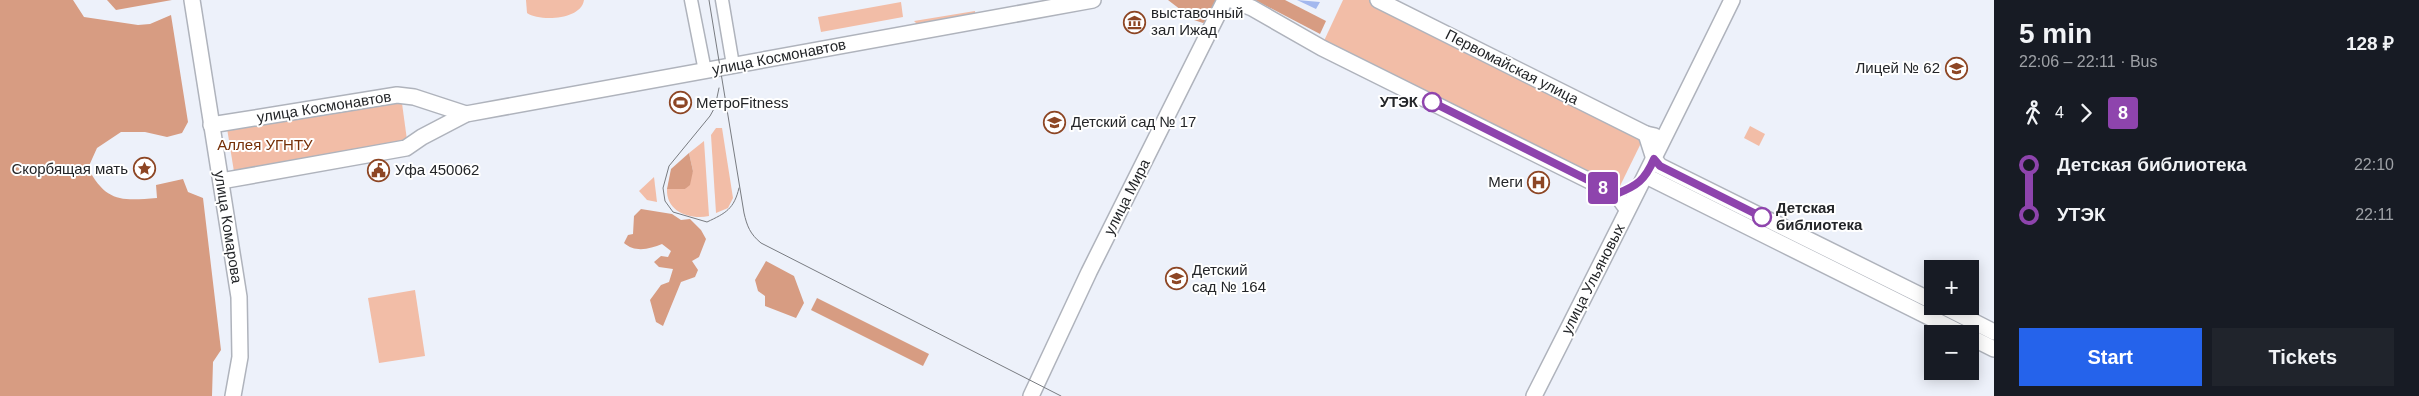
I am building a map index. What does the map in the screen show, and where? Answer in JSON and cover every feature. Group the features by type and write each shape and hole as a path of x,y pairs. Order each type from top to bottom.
{"main road":[{"name":"улица Комарова","path":"192,0 238,297 240,357 233,396"},
{"name":"улица Космонавтов","path":"221,181 406,148 422,137 466,114 733,65 1016,7 1093,0"},
{"name":"улица Мира","path":"1032,396 1089,272 1225,0"},
{"path":"1232,0 1252,8 1322,48 1616,194 1627,210"},
{"name":"Первомайская улица","path":"1378,0 1646,134"},
{"name":"улица Ульяновых","path":"1534,396 1627,210 1646,176 1732,0"},
{"name":"улица Космонавтов","path":"211,125 397,96 414,97 466,114"},
{"path":"1667,132 1656,136 1646,134 1654,159 1660,166 1924,297"},
{"path":"1616,194 1627,190 1646,176 1945,325"},
{"path":"1961,315 1994,332"},
{"path":"1979,342 1994,349"}],"street":[{"path":"692,0 705,70"},
{"path":"722,0 733,65"}],"green space":[{"path":"526,0 584,0 576,12 559,17 541,18 527,13"},
{"path":"1343,0 1370,0 1643,139 1620,186 1323,43"},
{"path":"901,2 903,17 821,32 818,17"},
{"path":"975,11 975,13 917,24 914,21"},
{"name":"Аллея УГНТУ","path":"401,96 407,140 235,178 226,122"},
{"path":"1750,126 1765,134 1759,146 1744,138"},
{"path":"716,128 722,128 733,198 728,208 716,213 711,135"},
{"path":"704,141 709,216 694,217 680,213 675,209 670,203 667,189 685,189 693,171 689,153"},
{"path":"654,177 657,202 647,200 639,191"},
{"path":"415,290 425,356 379,363 368,298"}],"shaded area":[{"path":"0,0 73,0 84,17 138,25 150,24 171,15 188,122 182,133 167,137 145,132 121,132 97,148 88,168 101,187 116,197 124,199 157,198 156,185 183,179 188,192 203,198 221,350 213,362 212,396 0,396"},
{"path":"107,0 172,0 116,10"},
{"path":"1168,0 1220,0 1207,21 1203,23 1194,20"},
{"path":"1255,0 1285,0 1326,21 1320,34"},
{"path":"689,153 693,171 690,185 685,189 667,189 671,169"},
{"path":"641,209 672,214 681,220 690,219 701,230 706,239 699,257 692,261 698,270 695,277 681,282 663,326 656,322 650,300 661,285 669,282 673,269 659,267 654,262 661,256 668,257 671,251 662,244 648,249 638,249 624,243 628,235 633,234 634,216"},
{"path":"766,261 794,276 804,303 796,318 765,306 765,296 758,291 755,280"},
{"path":"817,298 929,354 923,366 811,310"}],"water":[{"path":"1297,0 1320,2 1316,9"}],"tram line":[{"path":"709,0 744,213 748,226 754,236 761,243 1061,396"},
{"path":"719,88 715,107 710,116 669,166 663,188 665,201 673,212 707,222 732,206 739,188"}],"bus line":[{"name":"8","path":"1432,102 1616,194 1627,190 1646,176 1654,159 1660,166 1762,217"}],"place":[{"name":"выставочный зал Ижад","path":"1135,22"},
{"name":"Лицей № 62","path":"1956,68"},
{"name":"УТЭК","path":"1432,102"},
{"name":"МетроFitness","path":"680,103"},
{"name":"Детский сад № 17","path":"1055,122"},
{"name":"Скорбящая мать","path":"144,169"},
{"name":"Уфа 450062","path":"379,170"},
{"name":"Меги","path":"1539,182"},
{"name":"Детская библиотека","path":"1762,217"},
{"name":"Детский сад № 164","path":"1176,279"}]}
